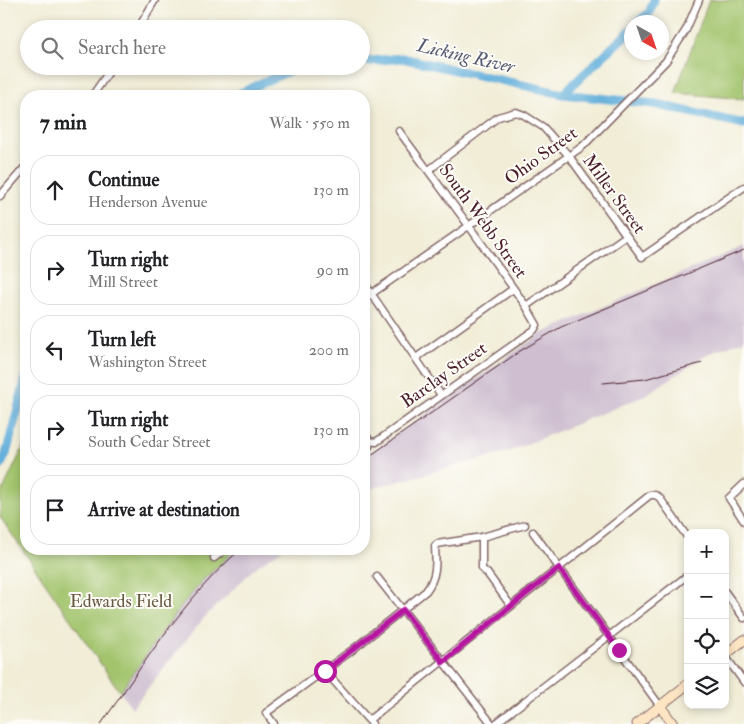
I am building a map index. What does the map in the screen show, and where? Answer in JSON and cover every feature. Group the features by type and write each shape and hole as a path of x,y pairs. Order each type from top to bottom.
{"main road":[{"path":"729,652 744,640"},
{"path":"637,724 684,687"},
{"path":"660,706 673,724"}],"street":[{"path":"143,20 155,0"},
{"name":"Ohio Street","path":"371,294 569,156 598,131 666,61 680,41 699,0"},
{"path":"96,90 107,75"},
{"name":"Miller Street","path":"429,170 498,117 516,112 524,115 543,126 569,156 642,257 744,187"},
{"name":"South Webb Street","path":"399,131 526,306 536,322 534,330"},
{"path":"0,196 20,173"},
{"path":"526,306 626,236"},
{"path":"416,358 513,289"},
{"path":"371,294 441,395"},
{"name":"Barclay Street","path":"370,441 376,442 534,330"},
{"path":"744,484 733,493 729,500 744,521"},
{"path":"325,671 370,722 510,606 650,495 656,495 661,500 684,532"},
{"path":"274,724 266,713 325,671 426,592 434,579 436,568 435,546 437,544 482,537 525,525"},
{"path":"533,532 660,706"},
{"path":"482,537 482,569 487,573 510,606"},
{"path":"214,558 218,555"},
{"path":"377,576 493,724 684,578"},
{"path":"729,597 744,618"},
{"path":"729,661 744,682"}],"shaded area":[{"path":"744,246 744,340 708,354 644,396 508,452 370,489 370,453 542,333"},
{"path":"230,555 274,555 257,566 203,619 132,708 120,692 173,617 202,581"}],"green space":[{"path":"709,0 744,0 744,99 675,93"},
{"name":"Edwards Field","path":"20,454 20,546 0,517 0,496"},
{"name":"Edwards Field","path":"26,555 230,555 202,581 173,617 120,692"}],"waterway":[{"path":"647,15 654,0"},
{"path":"563,94 624,37"},
{"name":"Licking River","path":"370,61 402,58 563,94 654,104 744,124"},
{"name":"Licking River","path":"247,90 280,75"},
{"name":"Licking River","path":"0,466 6,454 20,401"}],"railway":[{"path":"370,456 520,351 561,327 744,250"},
{"path":"603,383 645,379 702,363"},
{"path":"101,724 183,610 201,588 234,555"}],"route":[{"path":"325,671 403,610 443,662 559,568 619,650"}]}
